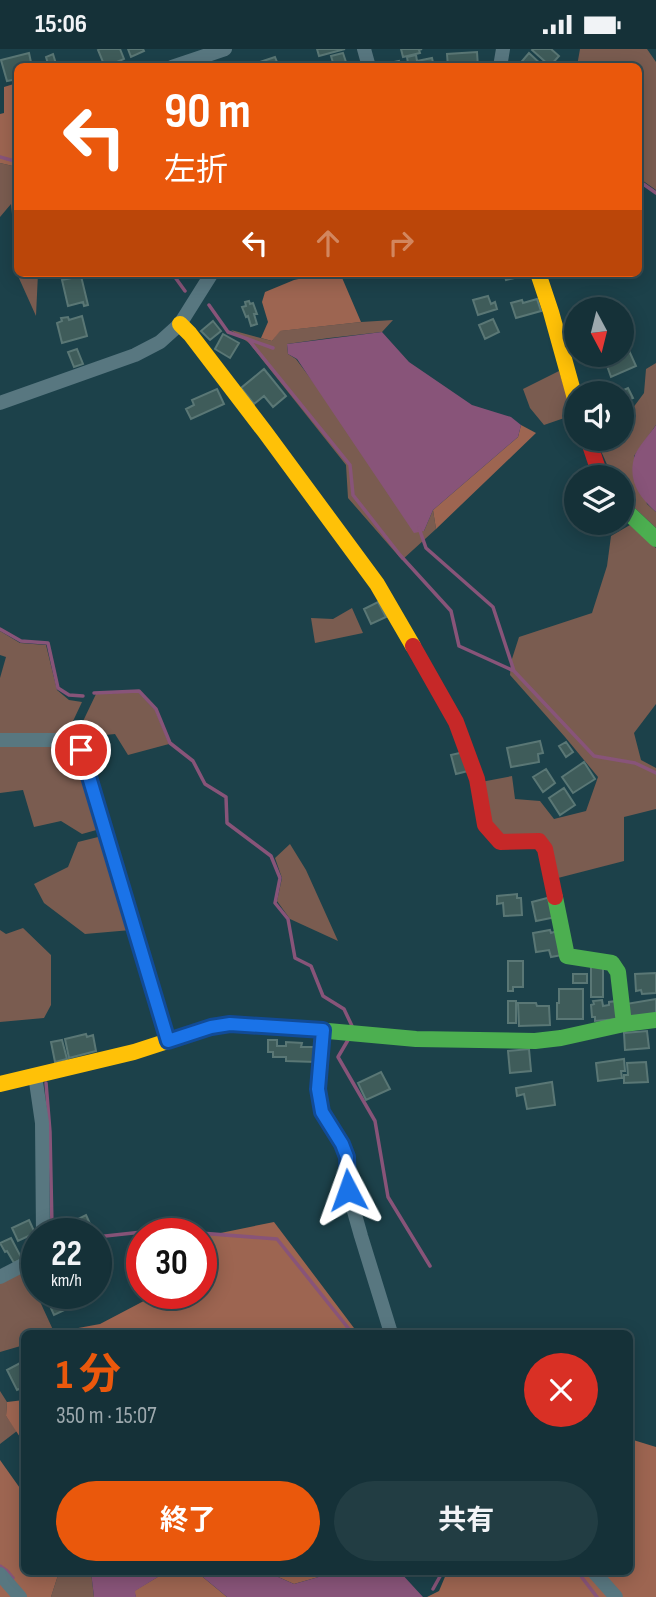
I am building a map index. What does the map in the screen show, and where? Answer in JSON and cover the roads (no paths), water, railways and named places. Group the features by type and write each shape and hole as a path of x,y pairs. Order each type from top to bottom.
{"street":[{"path":"184,63 225,49"},
{"path":"0,403 135,355 160,342 180,324 209,277"},
{"path":"539,277 570,381"},
{"path":"180,324 265,432 377,585 456,722 477,779 485,825 500,842 539,841 545,849 567,956 612,963 618,972 624,1024"},
{"path":"634,518 656,539"},
{"path":"0,740 70,740 81,750 168,1041"},
{"path":"0,1084 134,1052 211,1027 230,1024 416,1039 536,1041 656,1020"},
{"path":"323,1030 318,1089 322,1112 347,1157 348,1190 390,1330"},
{"path":"35,1075 42,1123 43,1218"},
{"path":"0,1277 21,1266"},
{"path":"0,1574 20,1597"},
{"path":"597,1575 616,1597"}],"waterway":[{"path":"0,157 14,161"},
{"path":"642,183 656,193"},
{"path":"175,277 185,291"},
{"path":"209,305 228,332 273,348"},
{"path":"248,339 350,465 353,495 400,555 451,611 459,646 514,671"},
{"path":"419,528 426,548 493,607 514,671 594,756 635,763 656,773"},
{"path":"0,629 21,641 48,643 58,688 69,695 83,696"},
{"path":"94,693 139,691 156,709 170,743 193,761 205,784 226,797 227,823 271,856 280,878 275,903 288,919 295,958 311,966 323,996 344,1009 352,1026"},
{"path":"348,1040 338,1057 375,1121 388,1197 430,1266"},
{"path":"46,1083 52,1218"},
{"path":"112,1235 161,1230 277,1239 350,1330"},
{"path":"0,1566 13,1578"},
{"path":"433,1589 441,1575"},
{"path":"580,1575 597,1597"}]}
